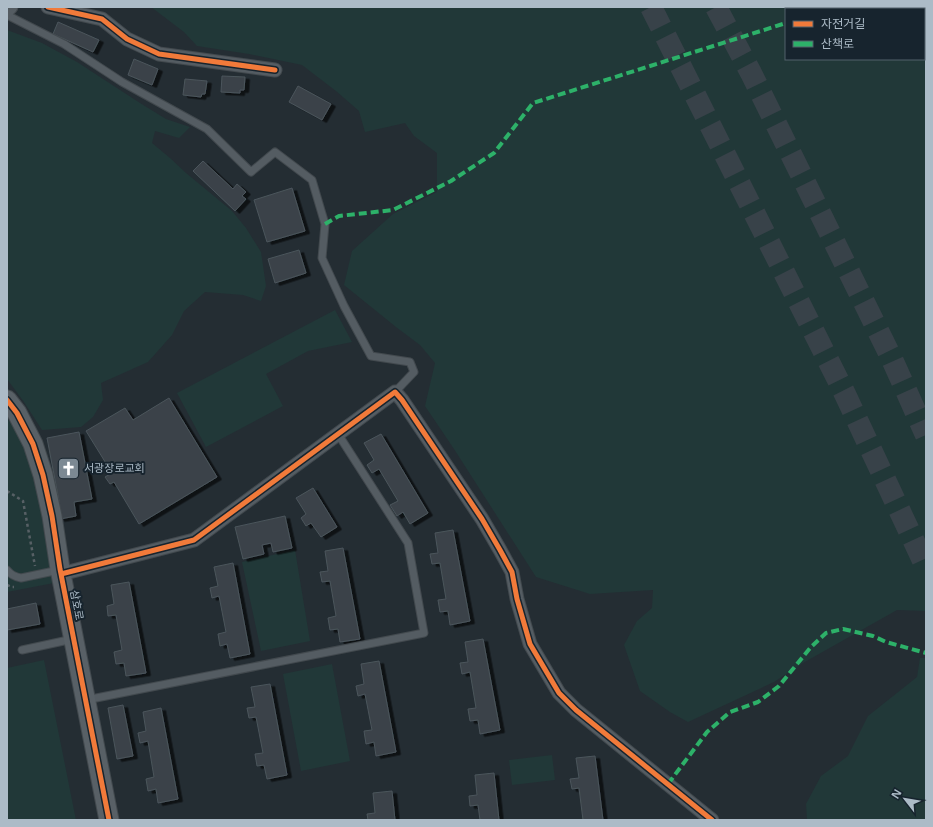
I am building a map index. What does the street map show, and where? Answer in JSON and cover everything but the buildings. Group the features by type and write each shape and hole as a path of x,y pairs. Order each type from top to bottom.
{"street":[{"path":"7,11 11,7"},
{"path":"48,7 102,19 127,39 159,54 275,70"},
{"path":"60,572 194,540 395,392 402,400 478,513 512,572 517,599 530,644 559,693 576,710 712,820"},
{"name":"삼호로","path":"7,400 17,413 33,444 43,475 52,516 60,572 109,820"}],"lane":[{"path":"7,15 64,44 122,82 207,129 251,172 275,152 312,180 325,224 322,258 344,306 371,356 410,362 414,372 395,392"},
{"path":"86,700 424,633 408,543 338,434"},
{"path":"7,570 15,577 21,578 36,574 60,572"},
{"path":"22,650 74,639"}],"path":[{"path":"7,491 23,501 36,574"}],"green space":[{"path":"151,7 926,7 926,611 897,610 803,663 774,682 688,722 670,712 640,691 624,645 637,621 652,608 653,590 590,594 536,577 425,406 435,363 420,345 344,285 352,251 393,214 437,192 437,153 414,136 405,123 365,132 359,111 302,65 249,54 197,46 184,32"},
{"path":"7,30 42,43 77,62 166,119 190,127 179,138 155,131 152,143 232,211 246,228 261,252 266,286 261,301 243,295 205,292 184,311 172,335 148,362 101,383 103,400 93,417 81,427 42,430 7,379"},
{"path":"335,310 352,342 308,351 266,374 283,406 206,447 177,393"},
{"path":"7,418 21,437 35,477 54,583 7,592"},
{"path":"295,550 310,641 261,651 242,562"},
{"path":"920,658 926,658 926,820 807,820 806,804 821,776 848,756 868,716 917,677"},
{"path":"44,660 76,820 7,820 7,668"},
{"path":"332,664 350,761 301,771 283,674"},
{"path":"552,755 555,780 512,785 509,760"}],"tunnel":[{"path":"651,7 844,392 926,567"},
{"path":"716,7 751,73 891,357 926,435"}],"marked path":[{"path":"325,224 339,216 393,210 451,181 494,153 533,103 785,23"},
{"path":"668,784 707,732 730,712 758,702 779,686 811,647 826,633 843,629 873,636 886,642 926,653"}],"cycle path":[{"path":"48,7 102,19 127,39 159,54 275,70"},
{"path":"61,574 194,540 395,392 402,400 482,519 512,572 517,599 530,644 559,693 576,710 712,820"},
{"path":"7,400 17,413 33,444 43,475 109,820"}],"place":[{"name":"서광장로교회","path":"69,468"}]}
